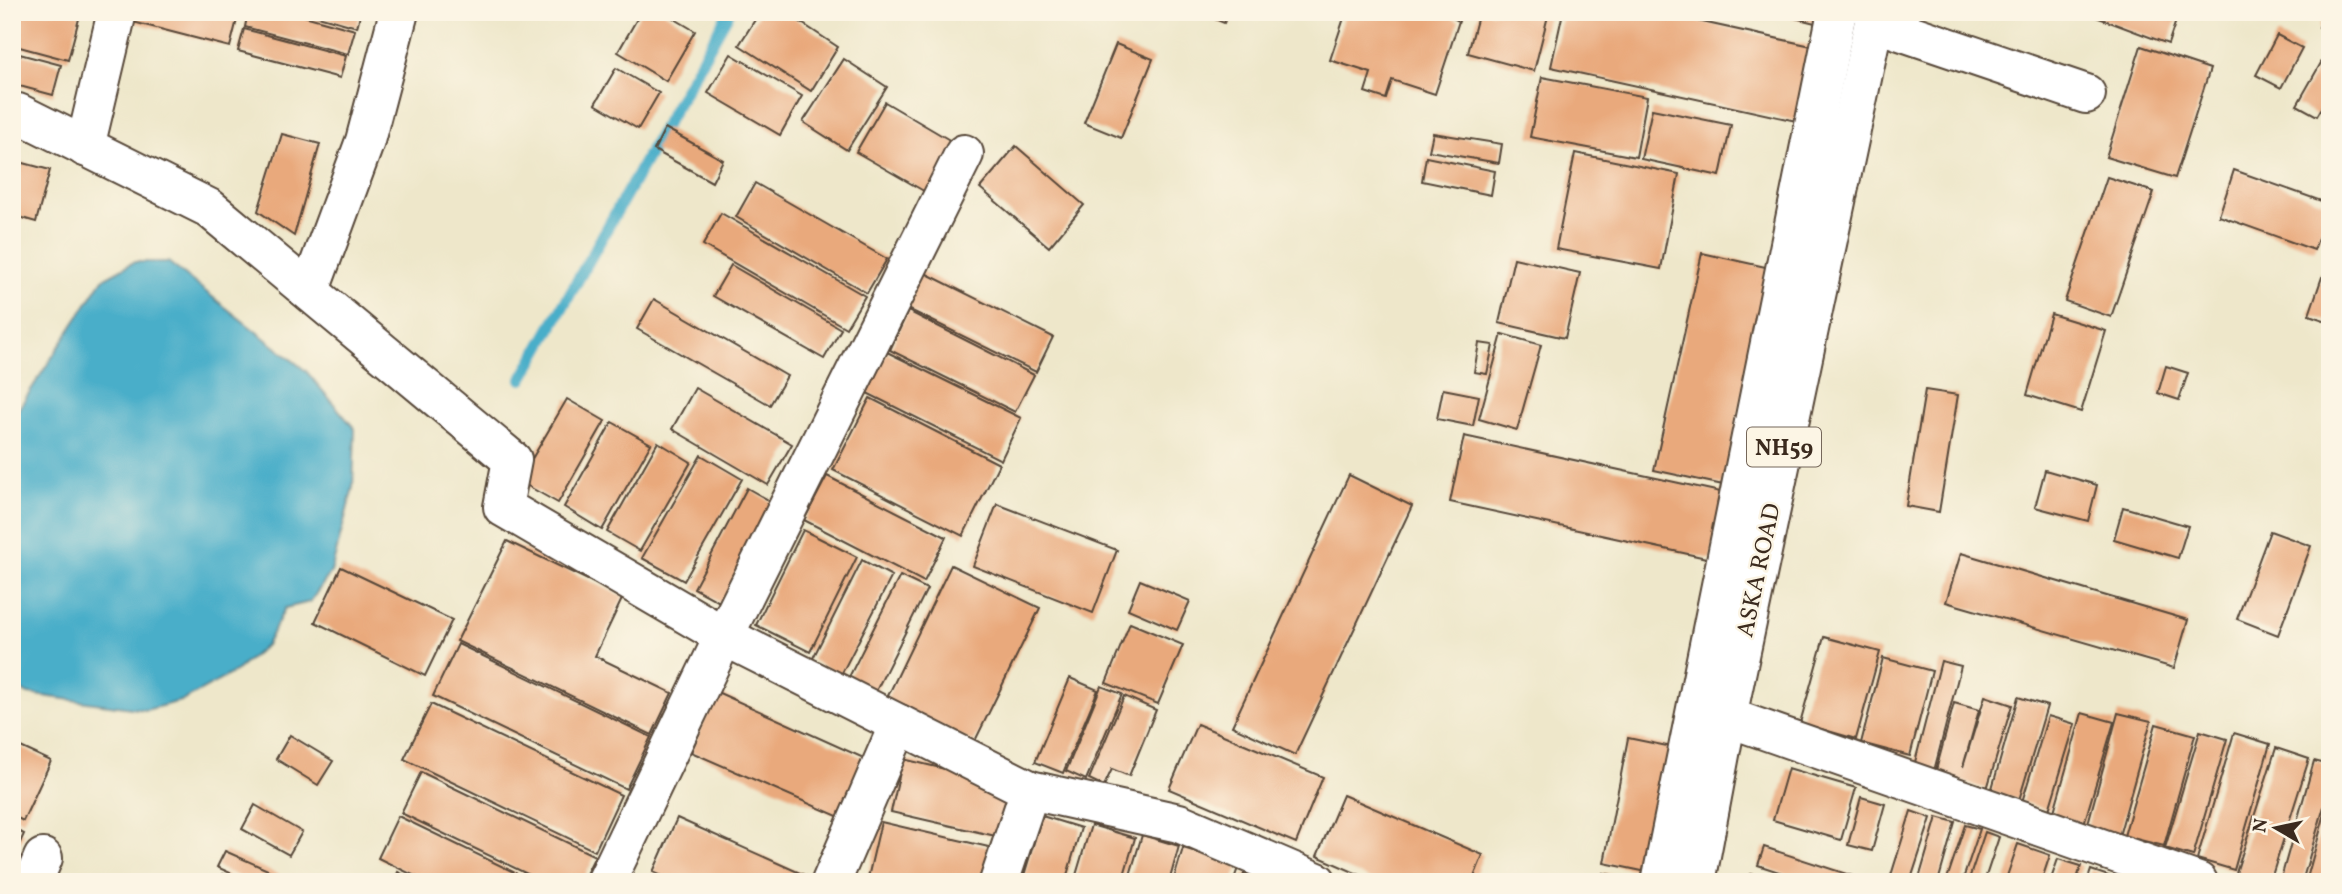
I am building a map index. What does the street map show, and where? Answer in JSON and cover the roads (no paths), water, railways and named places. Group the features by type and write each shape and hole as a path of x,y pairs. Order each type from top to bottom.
{"main road":[{"path":"85,147 117,12"},
{"path":"310,290 365,141 400,12"},
{"name":"NH59","path":"1661,882 1712,713 1837,12"},
{"path":"1875,17 2085,94"},
{"name":"ASKA ROAD","path":"1696,882 1712,713 1875,17"},
{"path":"12,113 18,113 209,208 512,460 503,507 724,636 1030,790 1180,823 1317,882"},
{"path":"606,882 724,636 964,154"},
{"path":"1712,713 2198,882"},
{"path":"831,882 899,724"},
{"path":"999,882 1030,790"}],"water":[{"path":"134,262 168,262 306,371 355,429 353,487 331,572 310,602 285,608 266,645 236,671 184,700 146,710 28,694 12,684 12,419 103,279"}],"waterway":[{"path":"522,379 729,12"}]}
